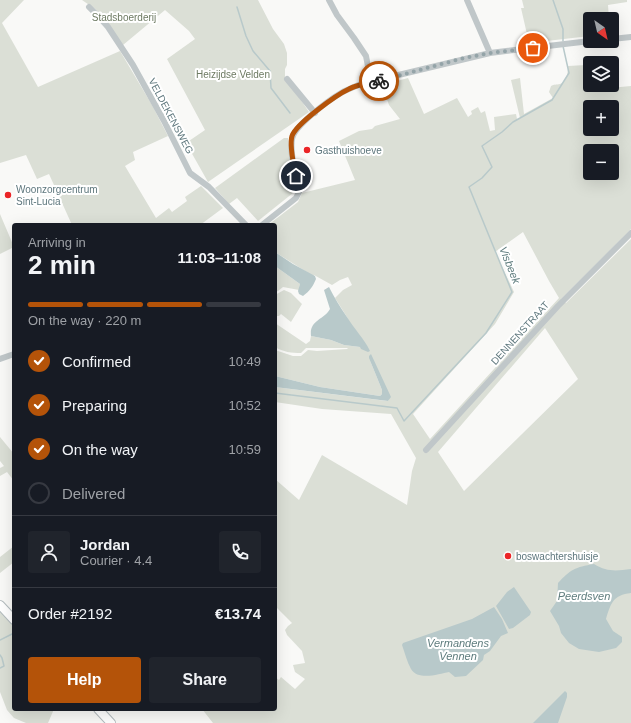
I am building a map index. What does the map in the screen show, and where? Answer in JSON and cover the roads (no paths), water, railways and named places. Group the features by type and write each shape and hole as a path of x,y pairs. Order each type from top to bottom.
{"main road":[{"path":"0,605 12,618"},
{"path":"100,711 111,723"}],"street":[{"path":"329,0 337,15 366,56 371,82"},
{"path":"467,0 490,53"},
{"name":"VELDEKENSWEG","path":"89,7 108,27 133,65 164,121 190,173 209,187 244,223"},
{"path":"619,38 631,37"},
{"path":"265,223 296,198 299,192 294,167 292,139 294,132 299,126 341,93 350,88 371,82 490,53 583,42"},
{"path":"288,79 315,113"},
{"name":"DENNENSTRAAT","path":"426,450 558,306 631,233"},
{"path":"0,359 12,355"}],"water":[{"path":"277,253 315,276 316,279 312,286 303,296 299,294 298,291 300,284 277,267"},
{"path":"329,287 342,310 370,351 368,352 360,347 344,345 331,340 311,336 312,327 330,309 324,290"},
{"path":"371,354 391,397 388,401 277,387 277,376 320,387 380,396 382,394 382,390 369,356"},
{"name":"Peerdsven","path":"594,564 612,570 631,569 631,593 616,598 609,608 606,619 613,631 622,637 622,642 616,648 599,652 579,649 569,643 561,633 559,626 550,611 557,601 558,583 573,570 582,566"},
{"path":"514,587 531,612 530,615 513,628 509,629 496,606 507,592"},
{"name":"Vermandens Vennen","path":"494,607 502,619 508,633 501,636 490,651 484,655 483,660 466,676 455,677 449,672 429,676 414,673 407,660 402,645 403,643 472,619"},
{"path":"565,691 567,693 567,697 558,723 533,723"}],"waterway":[{"name":"Visbeek","path":"553,0 563,29 563,41"},
{"path":"237,7 246,36 253,51 270,71 271,88 290,113"},
{"name":"Visbeek","path":"277,393 397,408 404,421 486,333 512,292 469,187 482,178 492,167 482,146 513,122 552,100 569,73 563,46"},
{"name":"Visbeek","path":"0,640 12,634"},
{"name":"Visbeek","path":"0,655 4,666 0,668"}],"place":[{"name":"Gasthuishoeve","path":"307,150"},
{"name":"Woonzorgcentrum Sint-Lucia","path":"8,195"},
{"name":"boswachtershuisje","path":"508,556"}],"park label":[{"name":"Stadsboerderij","path":"124,17"},
{"name":"Heizijdse Velden","path":"233,74"}]}
